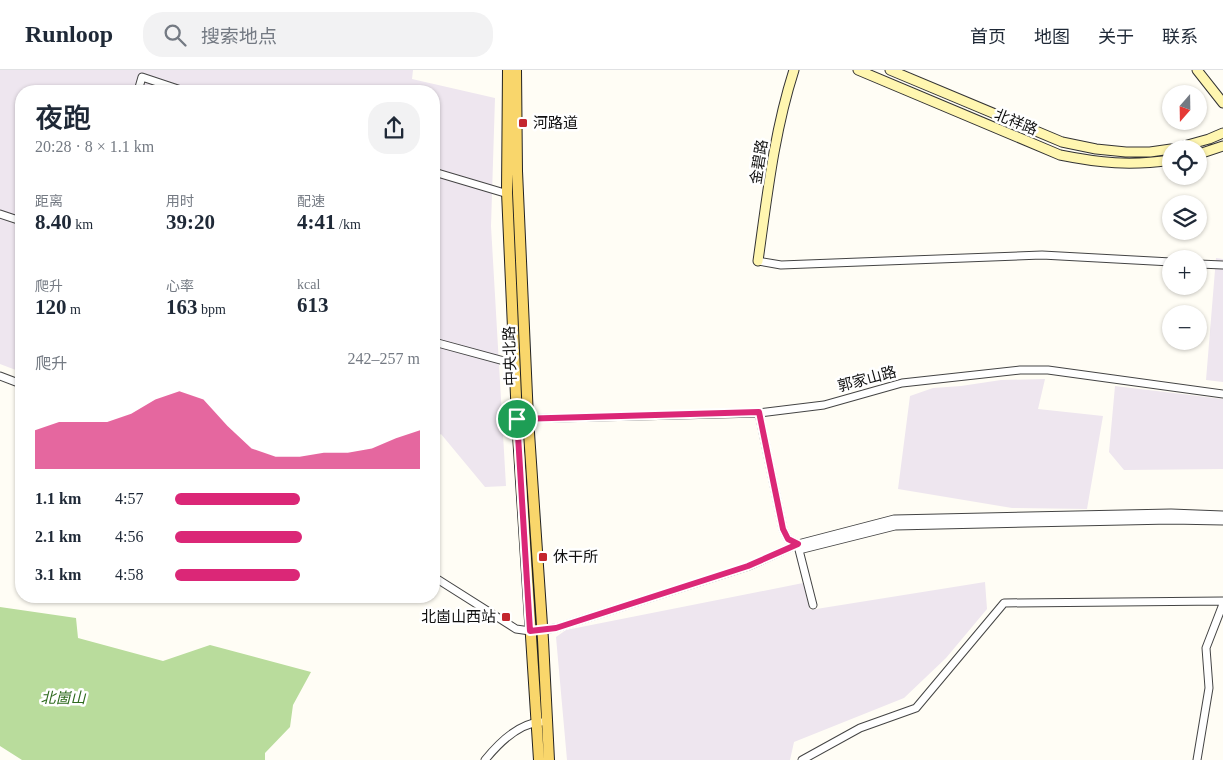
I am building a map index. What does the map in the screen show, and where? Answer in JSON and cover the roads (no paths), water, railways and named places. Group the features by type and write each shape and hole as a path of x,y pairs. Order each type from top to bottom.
{"main road":[{"name":"中央北路","path":"508,70 508,194 515,364 543,629 539,760"},
{"name":"中央北路","path":"516,70 522,418 530,631 541,722 549,760"}],"street":[{"name":"金碧路","path":"758,261 778,125 794,70"},
{"name":"北祥路","path":"858,70 1060,155 1093,162 1124,164 1162,161"},
{"name":"北祥路","path":"890,70 1062,142 1096,149 1126,152 1162,150"},
{"path":"1197,70 1223,103"},
{"path":"140,85 142,77 166,85"},
{"name":"北祥路","path":"1204,140 1223,133"},
{"path":"1207,151 1223,146"},
{"path":"440,174 508,194"},
{"path":"0,214 15,220"},
{"path":"758,261 781,265 1042,255 1162,262"},
{"path":"1207,264 1223,265"},
{"path":"440,344 515,364"},
{"name":"郭家山路","path":"522,418 759,412 824,404 902,383 1020,370 1048,370 1223,394"},
{"path":"0,376 15,382"},
{"path":"759,412 783,529 788,539 798,547 813,605"},
{"path":"440,581 516,629 530,631 556,628 748,566 798,547 894,519 1171,513 1223,515"},
{"path":"798,547 895,526 1171,520 1223,521"},
{"path":"802,760 860,728 916,708 1004,603 1223,600"},
{"path":"1198,760 1210,688 1206,648 1223,604"},
{"path":"485,760 494,749 521,728 541,722"}],"place":[{"name":"河路道","path":"523,123"},
{"name":"休干所","path":"543,557"},
{"name":"北崮山西站","path":"506,617"}],"park label":[{"name":"北崮山","path":"63,698"}]}
